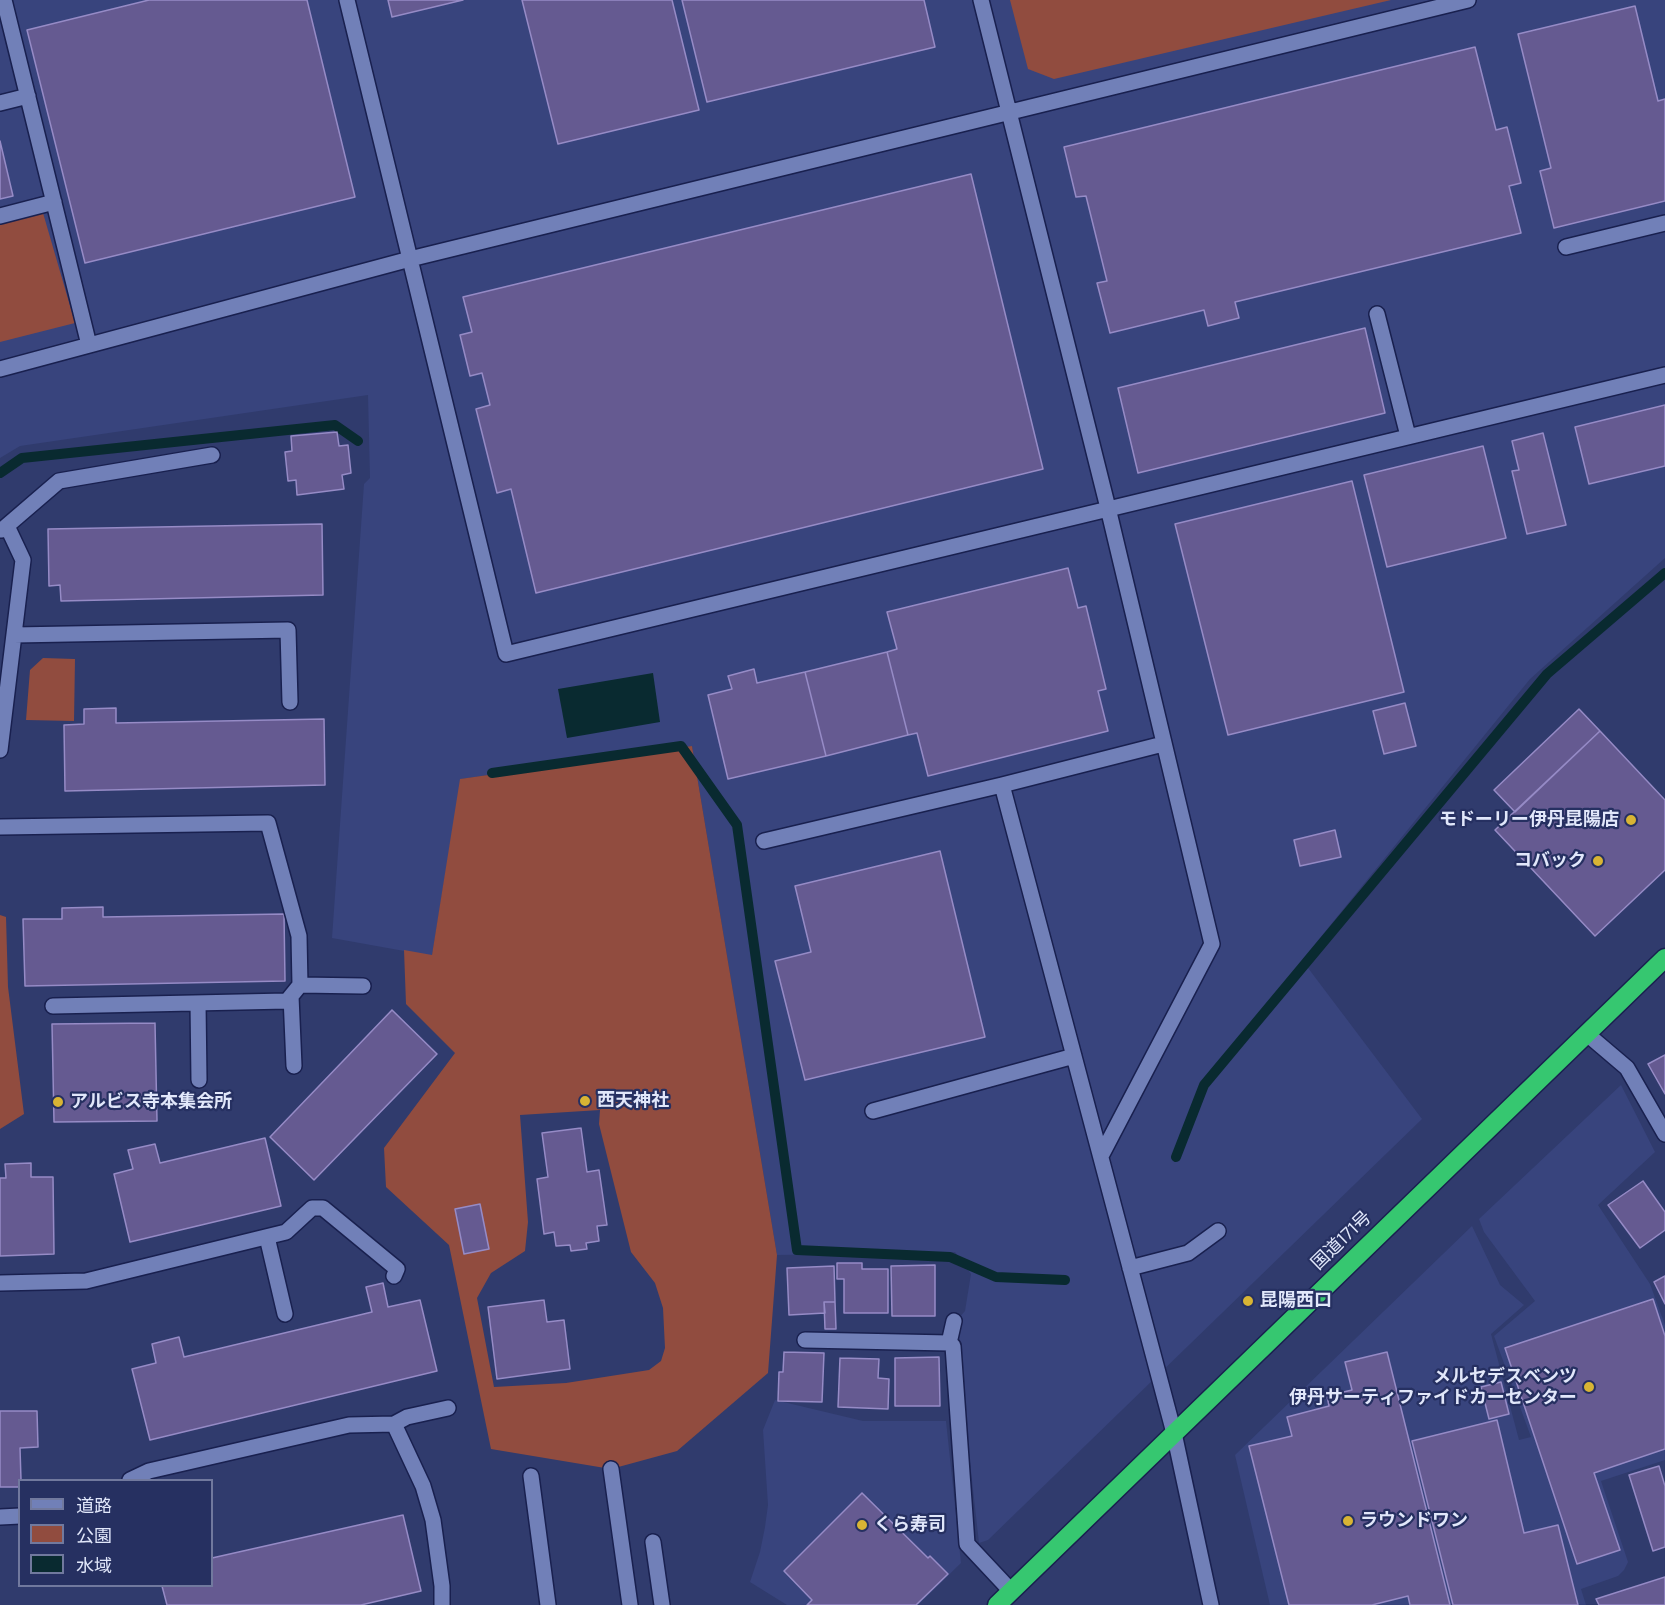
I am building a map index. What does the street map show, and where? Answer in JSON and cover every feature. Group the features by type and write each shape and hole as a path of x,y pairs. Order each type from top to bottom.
{"highway":[{"name":"国道171号","path":"997,1605 1665,958"}],"street":[{"path":"2,0 89,345"},
{"path":"347,0 506,654 1665,375"},
{"path":"981,0 1108,508 1212,944 1101,1156"},
{"path":"0,369 410,259 1468,0"},
{"path":"0,104 28,96"},
{"path":"0,216 54,202"},
{"path":"1566,247 1665,223"},
{"path":"1377,314 1408,436"},
{"path":"0,750 4,684 14,635 23,560 3,528 60,481 212,455"},
{"path":"14,635 288,630 290,702"},
{"path":"764,841 1002,785 1163,744"},
{"path":"1002,785 1174,1433 1211,1605"},
{"path":"0,827 268,823 299,936 294,1066"},
{"path":"53,1006 287,1001 296,990 363,986"},
{"path":"198,1003 200,1080"},
{"path":"1587,1034 1627,1068 1665,1134"},
{"path":"873,1112 1074,1056"},
{"path":"0,1283 86,1281 286,1232 312,1208 323,1208 397,1269 394,1276"},
{"path":"1130,1268 1188,1253 1218,1231"},
{"path":"267,1237 285,1314"},
{"path":"949,1343 954,1321"},
{"path":"805,1340 949,1343 953,1346 967,1544 1011,1591"},
{"path":"132,1479 149,1472 348,1425 394,1424 407,1417 448,1408"},
{"path":"394,1424 423,1486 433,1520 442,1586 442,1605"},
{"path":"611,1469 630,1605"},
{"path":"531,1476 548,1605"},
{"path":"0,1517 18,1516"},
{"path":"653,1542 662,1605"}],"shaded area":[{"path":"0,0 1665,0 1665,558 1530,679 1302,960 1422,1119 988,1540 979,1543 956,1336 959,1318 965,1311 971,1274 955,1252 777,1255 692,746 461,779 432,956 332,938 364,484 370,478 368,395 20,446 0,458"},
{"path":"1621,1085 1655,1152 1598,1205 1650,1284 1665,1325 1665,1460 1601,1481 1628,1562 1624,1570 1618,1576 1581,1589 1586,1605 1270,1605 1235,1455 1472,1226 1500,1285 1524,1305 1491,1334 1519,1440 1531,1437 1494,1336 1535,1301 1484,1232 1479,1219"},
{"path":"775,1400 863,1421 946,1421 961,1563 918,1605 787,1605 750,1582 760,1552 768,1505 763,1430"}],"green space":[{"path":"1010,0 1391,0 1054,79 1028,69"},
{"path":"43,213 75,323 0,342 0,224"},
{"path":"43,658 75,659 74,721 26,720 30,670"},
{"name":"西天神社","path":"692,746 777,1255 768,1373 677,1451 611,1469 491,1449 449,1245 386,1187 384,1148 455,1053 406,1004 404,950 432,955 460,779","holes":["600,1110 599,1124 631,1252 655,1283 663,1308 665,1348 661,1361 649,1370 566,1383 494,1387 477,1298 491,1273 525,1251 528,1222 520,1115"]},
{"path":"0,915 6,917 8,987 24,1114 0,1129"}],"water":[{"path":"653,673 660,722 567,738 558,689"}],"building":[{"path":"149,0 307,0 355,197 85,263 27,30"},
{"path":"388,0 463,0 392,17"},
{"path":"522,0 672,0 699,110 558,144"},
{"path":"682,0 924,0 935,47 707,102"},
{"path":"1635,6 1658,101 1665,99 1665,201 1554,228 1540,171 1551,168 1518,34"},
{"path":"1475,47 1496,130 1507,127 1521,183 1509,186 1521,233 1235,302 1239,318 1208,326 1204,310 1110,333 1097,283 1107,281 1086,196 1076,197 1064,147"},
{"path":"0,141 13,196 0,199"},
{"path":"971,174 1043,469 536,593 511,489 497,493 476,409 490,405 482,373 470,376 460,335 472,332 463,297"},
{"path":"1365,328 1385,413 1138,473 1118,388"},
{"path":"1665,405 1665,466 1589,484 1575,427"},
{"path":"337,432 339,446 348,445 351,473 342,475 344,489 297,495 296,480 288,481 285,452 292,451 291,436"},
{"path":"1543,433 1566,525 1527,534 1512,471 1519,470 1512,441"},
{"path":"1483,446 1506,538 1387,567 1364,475"},
{"path":"1352,481 1404,692 1228,735 1175,524"},
{"path":"322,524 323,595 61,601 60,585 49,586 48,529"},
{"path":"1068,568 1078,608 1086,606 1106,689 1098,691 1108,731 928,776 917,733 908,735 887,652 897,649 887,612"},
{"path":"887,652 908,735 826,756 805,672"},
{"path":"754,669 757,683 805,672 826,756 728,779 708,695 732,689 728,676"},
{"path":"1405,703 1416,746 1384,754 1373,711"},
{"path":"116,708 116,723 324,719 325,785 65,791 64,725 84,724 84,709"},
{"path":"1579,709 1600,731 1515,812 1494,790"},
{"path":"1600,731 1665,800 1665,870 1595,936 1495,830"},
{"path":"1335,830 1341,857 1300,866 1294,840"},
{"path":"940,851 985,1037 805,1080 775,961 811,952 795,886"},
{"path":"103,907 103,917 284,914 285,981 25,986 23,919 62,919 62,908"},
{"path":"392,1010 437,1054 314,1180 270,1137"},
{"path":"155,1023 157,1121 54,1122 52,1024"},
{"path":"1665,1055 1665,1094 1648,1064"},
{"path":"581,1128 587,1172 599,1170 607,1225 597,1226 599,1241 586,1243 587,1249 571,1251 570,1245 556,1246 554,1232 544,1234 537,1179 548,1177 542,1133"},
{"path":"265,1138 281,1206 130,1242 114,1174 133,1169 128,1150 155,1144 160,1163"},
{"path":"31,1163 31,1177 53,1177 54,1254 0,1256 0,1178 6,1178 5,1164"},
{"path":"1643,1181 1665,1212 1665,1230 1640,1248 1608,1205"},
{"path":"480,1204 489,1249 464,1254 455,1209"},
{"path":"837,1263 862,1263 862,1269 888,1269 888,1313 844,1313 844,1279 837,1279"},
{"path":"935,1265 935,1316 892,1316 891,1266"},
{"path":"834,1266 835,1302 824,1302 825,1313 789,1315 787,1268"},
{"path":"1665,1276 1665,1304 1654,1282"},
{"path":"383,1283 388,1307 420,1300 437,1371 150,1440 132,1369 156,1363 152,1344 179,1337 184,1357 372,1312 366,1287"},
{"path":"1653,1299 1665,1336 1665,1449 1594,1473 1620,1550 1577,1564 1505,1348"},
{"path":"544,1300 547,1322 564,1320 570,1369 497,1379 488,1307"},
{"path":"824,1302 835,1302 836,1329 825,1329"},
{"path":"784,1352 824,1353 822,1402 778,1401 779,1372 783,1372"},
{"name":"ラウンドワン","path":"1387,1352 1450,1605 1410,1605 1408,1596 1372,1605 1289,1605 1249,1446 1292,1436 1287,1417 1329,1406 1327,1396 1352,1390 1345,1362"},
{"path":"939,1357 940,1406 895,1406 895,1358"},
{"path":"840,1358 879,1359 878,1378 889,1379 888,1409 838,1407"},
{"path":"1501,1382 1509,1414 1489,1419 1481,1387"},
{"path":"0,1411 37,1411 38,1447 20,1448 21,1479 18,1479 18,1487 0,1487"},
{"path":"1497,1420 1524,1533 1558,1525 1578,1605 1453,1605 1412,1441"},
{"path":"1659,1466 1665,1486 1665,1547 1653,1551 1629,1475"},
{"name":"くら寿司","path":"862,1493 928,1558 930,1556 948,1574 916,1605 807,1605 812,1600 784,1571"},
{"path":"403,1515 421,1591 361,1605 167,1605 162,1587 213,1587 213,1558"},
{"path":"1665,1577 1665,1605 1599,1605 1596,1599"}],"waterway":[{"path":"0,473 22,458 335,425 358,441"},
{"path":"1176,1157 1204,1085 1547,674 1665,573"},
{"path":"492,773 681,746 737,825 797,1250 950,1257 996,1277 1065,1280"}],"place":[{"name":"モドーリー伊丹昆陽店","path":"1631,820"},
{"name":"コバック","path":"1598,861"},
{"name":"西天神社","path":"585,1101"},
{"name":"アルビス寺本集会所","path":"58,1102"},
{"name":"昆陽西口","path":"1248,1301"},
{"name":"メルセデスベンツ 伊丹サーティファイドカーセンター","path":"1589,1387"},
{"name":"ラウンドワン","path":"1348,1521"},
{"name":"くら寿司","path":"862,1525"}]}
